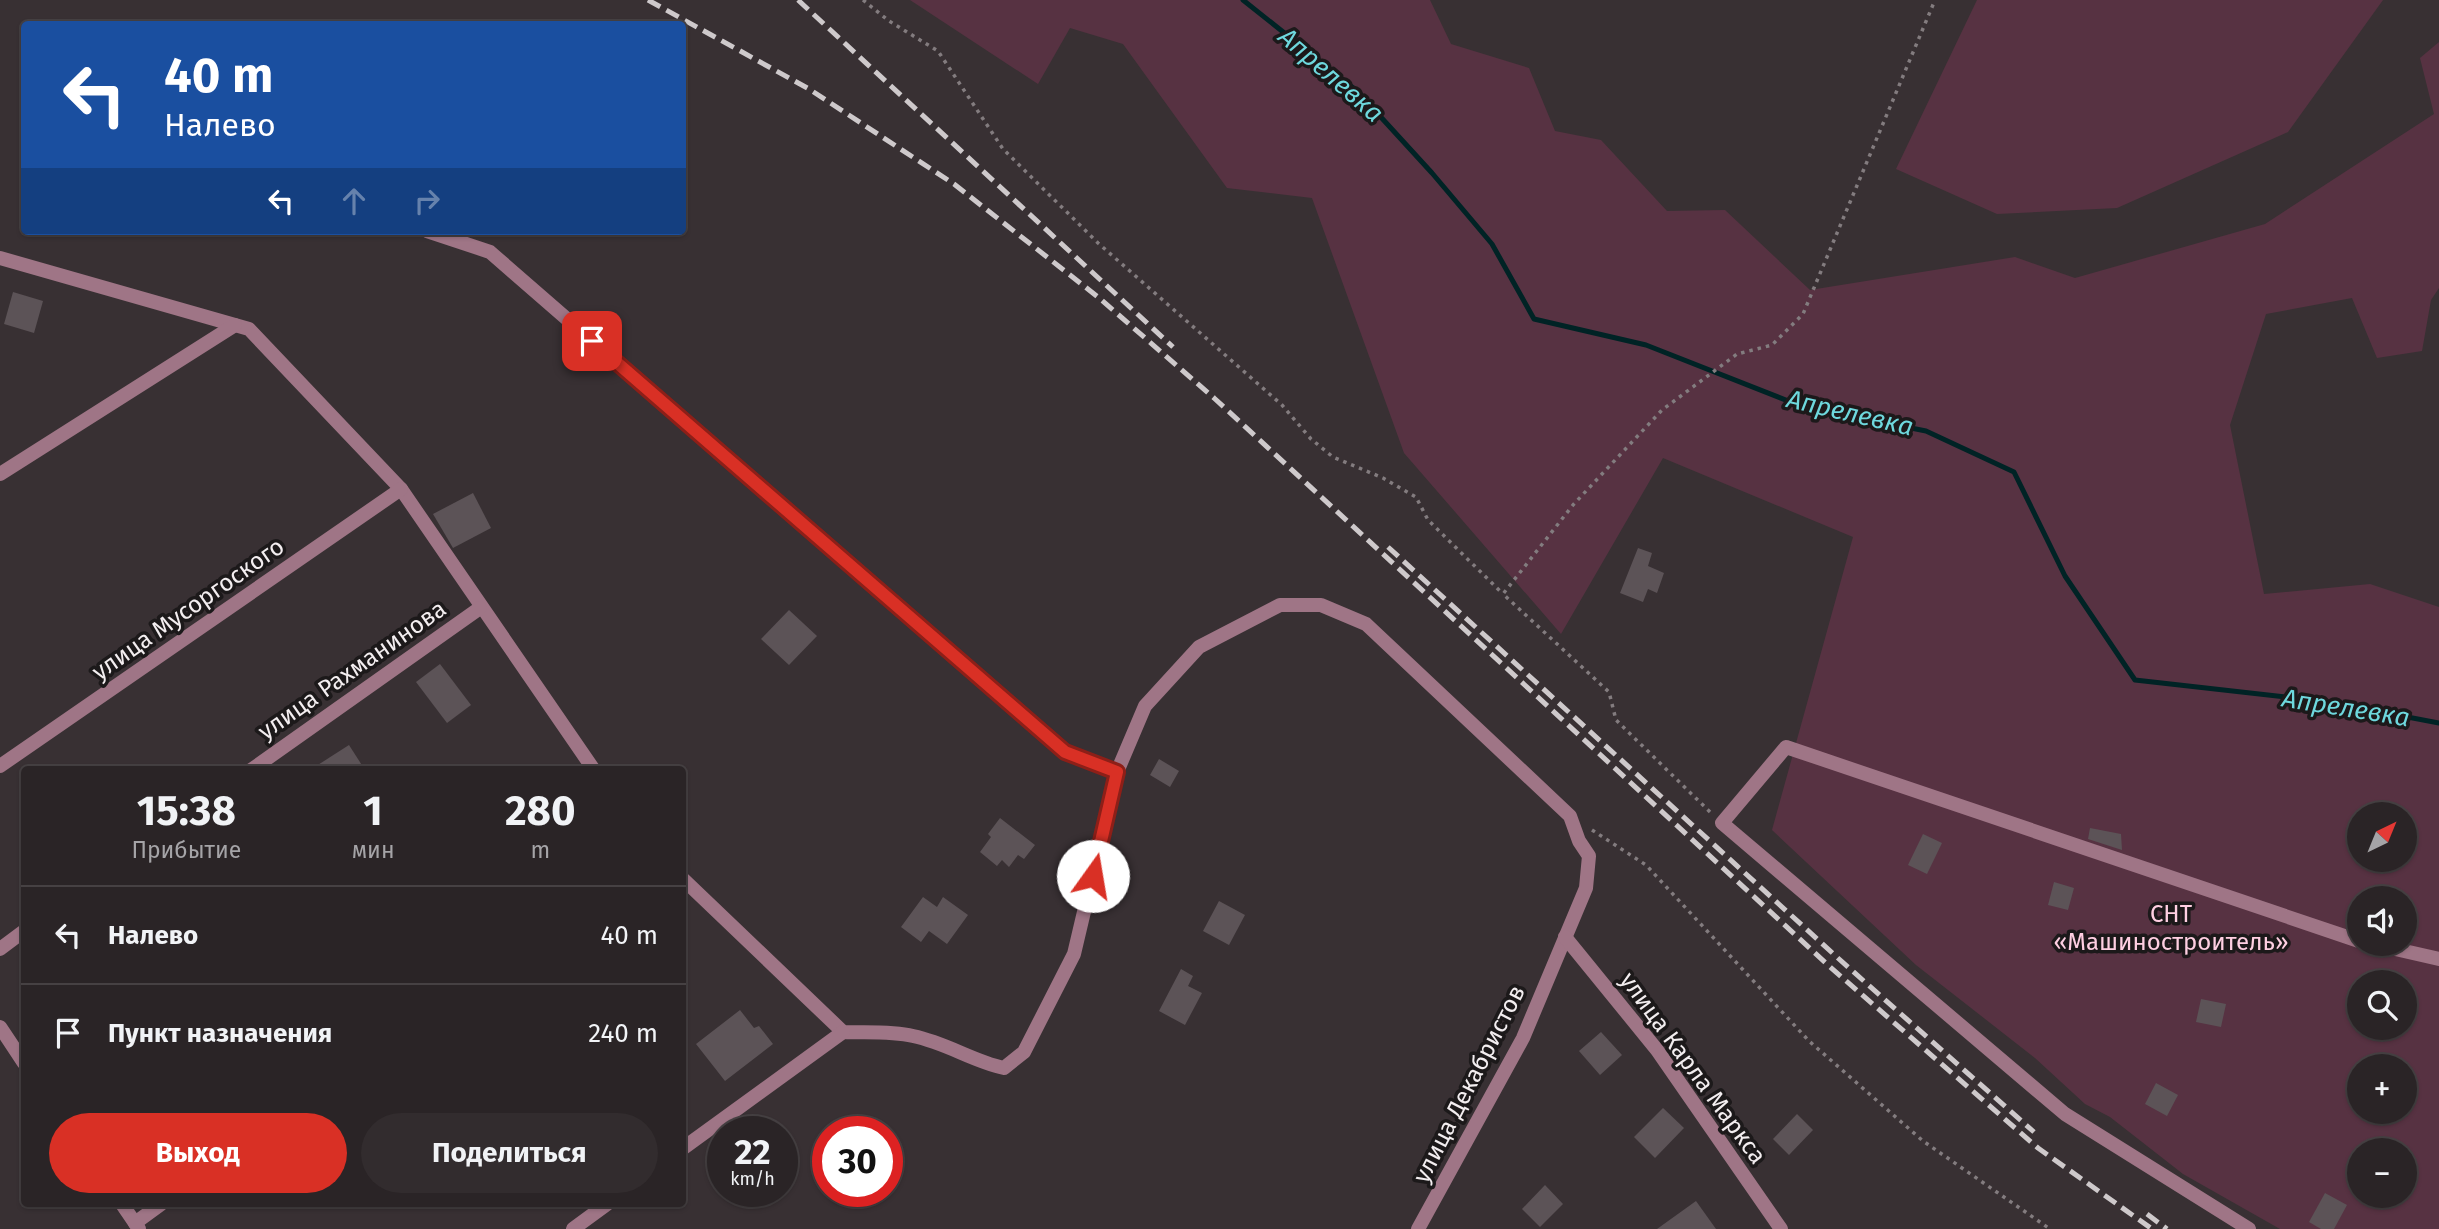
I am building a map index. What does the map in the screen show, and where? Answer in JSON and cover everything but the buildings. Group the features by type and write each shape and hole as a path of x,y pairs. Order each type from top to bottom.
{"street":[{"path":"439,235 490,252 1065,752 1117,772"},
{"path":"0,258 249,329 401,489 480,608 591,766"},
{"path":"0,474 235,325"},
{"name":"улица Мусоргоского","path":"0,766 401,489"},
{"path":"686,1146 843,1032 911,1035 958,1049 977,1062 1004,1068 1024,1052 1074,954 1117,772 1145,706 1199,647 1280,605 1321,605 1366,624 1570,816"},
{"name":"улица Рахманинова","path":"257,766 480,608"},
{"path":"2249,1229 2065,1114 1722,823 1786,747 2347,937"},
{"name":"улица Декабристов","path":"1418,1229 1523,1038 1586,888 1589,856 1579,841 1570,816"},
{"path":"686,882 843,1032"},
{"path":"0,948 21,933"},
{"name":"улица Карла Маркса","path":"1566,937 1657,1050 1781,1229"},
{"path":"2417,954 2439,959"},
{"path":"0,1027 21,1058"},
{"path":"124,1207 137,1226 158,1207"},
{"path":"573,1229 603,1207"}],"path":[{"path":"863,0 889,21 938,51 1003,149 1098,243 1282,405 1311,439 1333,457 1383,478 1416,497 1428,520 1609,692 1616,720 1722,823"},
{"path":"1503,594 1573,505 1662,410 1737,354 1772,345 1803,314 1935,0"},
{"path":"1570,816 1646,865 1809,1041 1923,1141 2050,1229"}],"green space":[{"name":"СНТ «Машиностроитель»","path":"910,0 1430,0 1451,44 1529,68 1555,131 1601,140 1667,211 1725,210 1810,290 2015,257 2075,278 2265,224 2434,114 2420,58 2439,42 2439,288 2431,300 2422,351 2377,358 2352,298 2266,314 2230,425 2264,594 2370,584 2439,607 2439,1229 2280,1229 2183,1174 2110,1117 2085,1104 2035,1058 1916,965 1772,830 1853,537 1663,458 1561,634 1404,453 1312,198 1227,188 1123,44 1070,28 1038,84"},
{"path":"1977,0 2383,0 2288,132 2117,208 1997,214 1896,169"}],"waterway":[{"name":"Апрелевка","path":"1243,0 1357,91 1432,173 1492,244 1534,319 1646,345 1801,406 1926,431 2014,472 2065,576 2135,680 2329,702 2439,723"}],"railway":[{"path":"648,0 686,21"},
{"path":"798,0 1173,347"},
{"path":"686,21 809,89 954,184 1098,297 1214,398 1829,966 2038,1148 2152,1229"},
{"path":"1388,547 1839,959 2034,1132"},
{"path":"2147,1214 2167,1229"}],"route":[{"path":"592,341 1065,752 1117,772 1093,876"}]}
